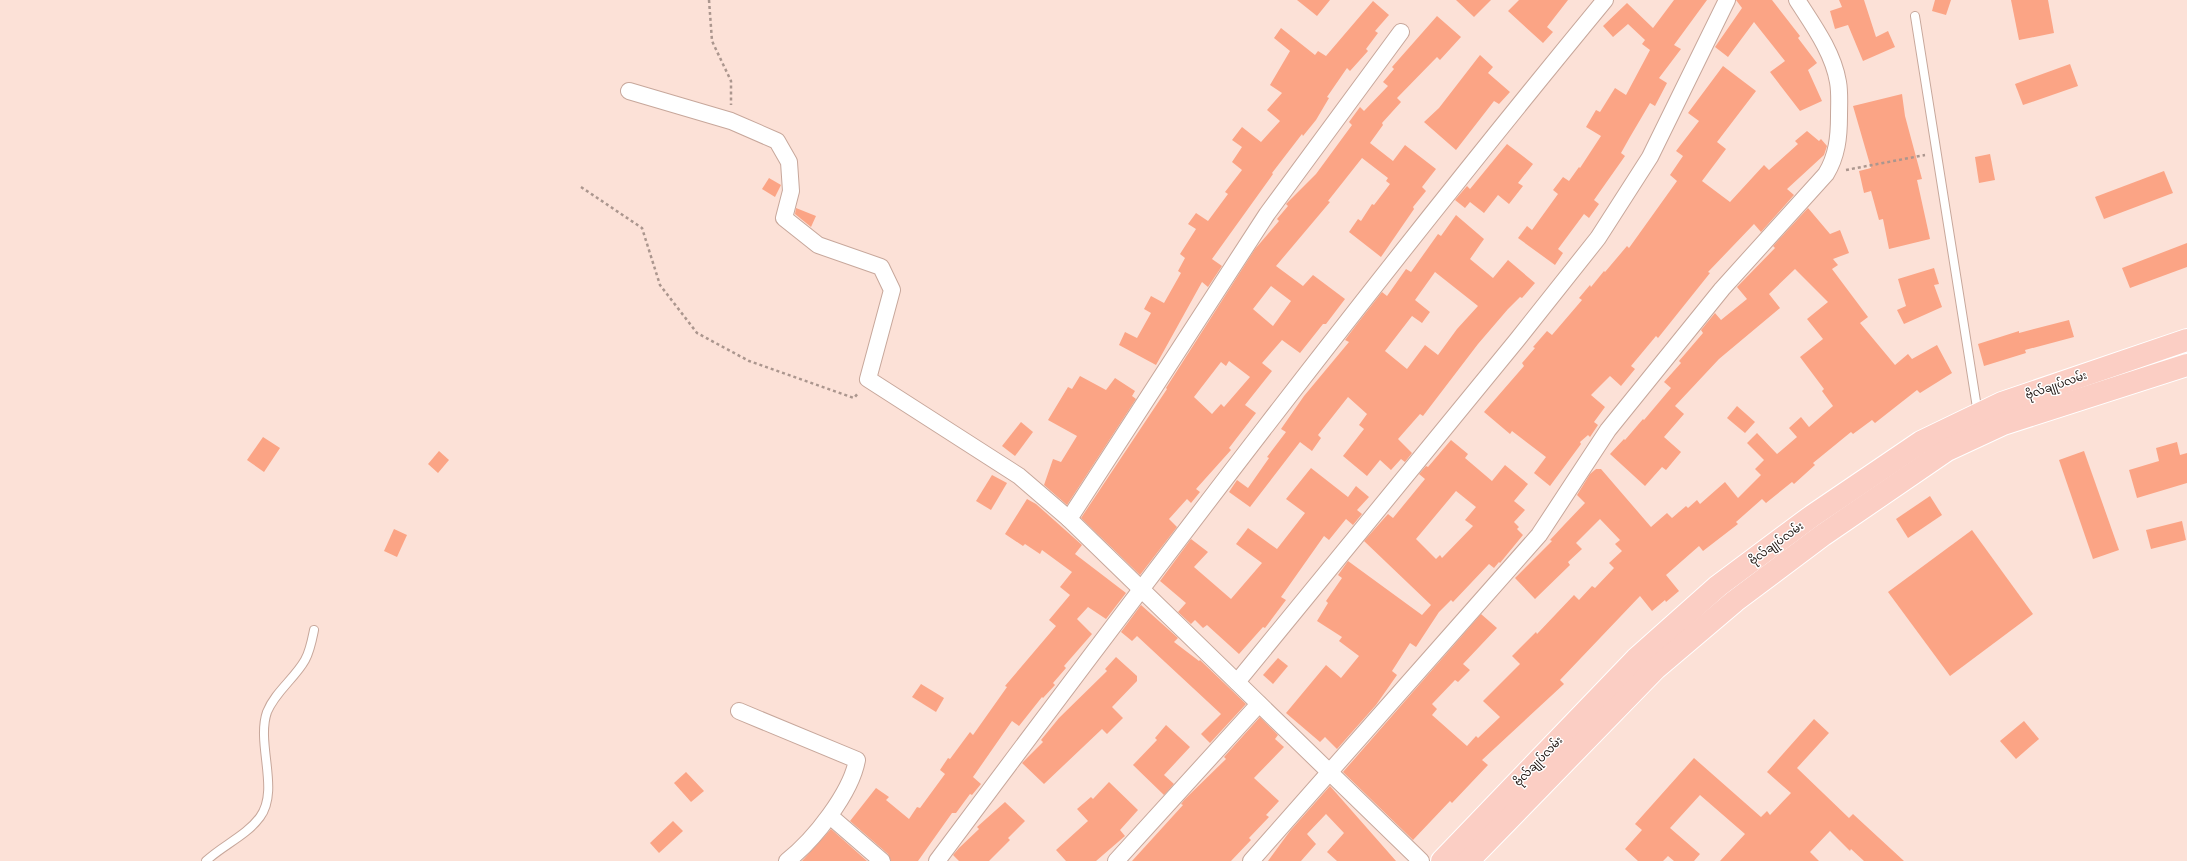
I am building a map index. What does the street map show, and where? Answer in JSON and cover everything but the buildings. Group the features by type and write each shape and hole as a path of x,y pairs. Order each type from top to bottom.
{"main road":[{"name":"ဗိုလ်ချုပ်လမ်း","path":"1442,861 1636,659 1718,586 1812,516 1921,442 2002,403 2187,340"},
{"name":"ဗိုလ်ချုပ်လမ်း","path":"1468,861 1656,668 1735,601 1823,535 1947,450 2003,424 2187,365"}],"street":[{"path":"937,861 1140,588 1523,100 1605,0"},
{"path":"1237,682 1517,340 1598,238 1650,157 1727,0"},
{"path":"1251,861 1328,772 1539,535 1612,424 1722,289 1826,174 1834,162 1839,131 1838,83 1835,69 1820,36 1797,0"},
{"path":"1069,518 1267,214 1401,32"},
{"path":"629,91 731,121 776,141 789,162 791,191 784,218 818,245 881,267 892,290 868,379 1019,476 1069,518 1421,861"},
{"path":"1116,861 1259,704"},
{"path":"739,711 857,760 855,769 830,816 797,853 787,861"},
{"path":"830,816 882,861"}],"lane":[{"path":"1915,16 1978,415"},
{"path":"206,861 243,835 261,816 267,801 268,787 263,744 264,728 268,711 305,659 314,630"}],"path":[{"path":"709,0 712,42 731,81 731,121"},
{"path":"1826,174 1937,152"},
{"path":"581,187 642,228 660,285 697,333 749,361 854,398 868,379"}]}
